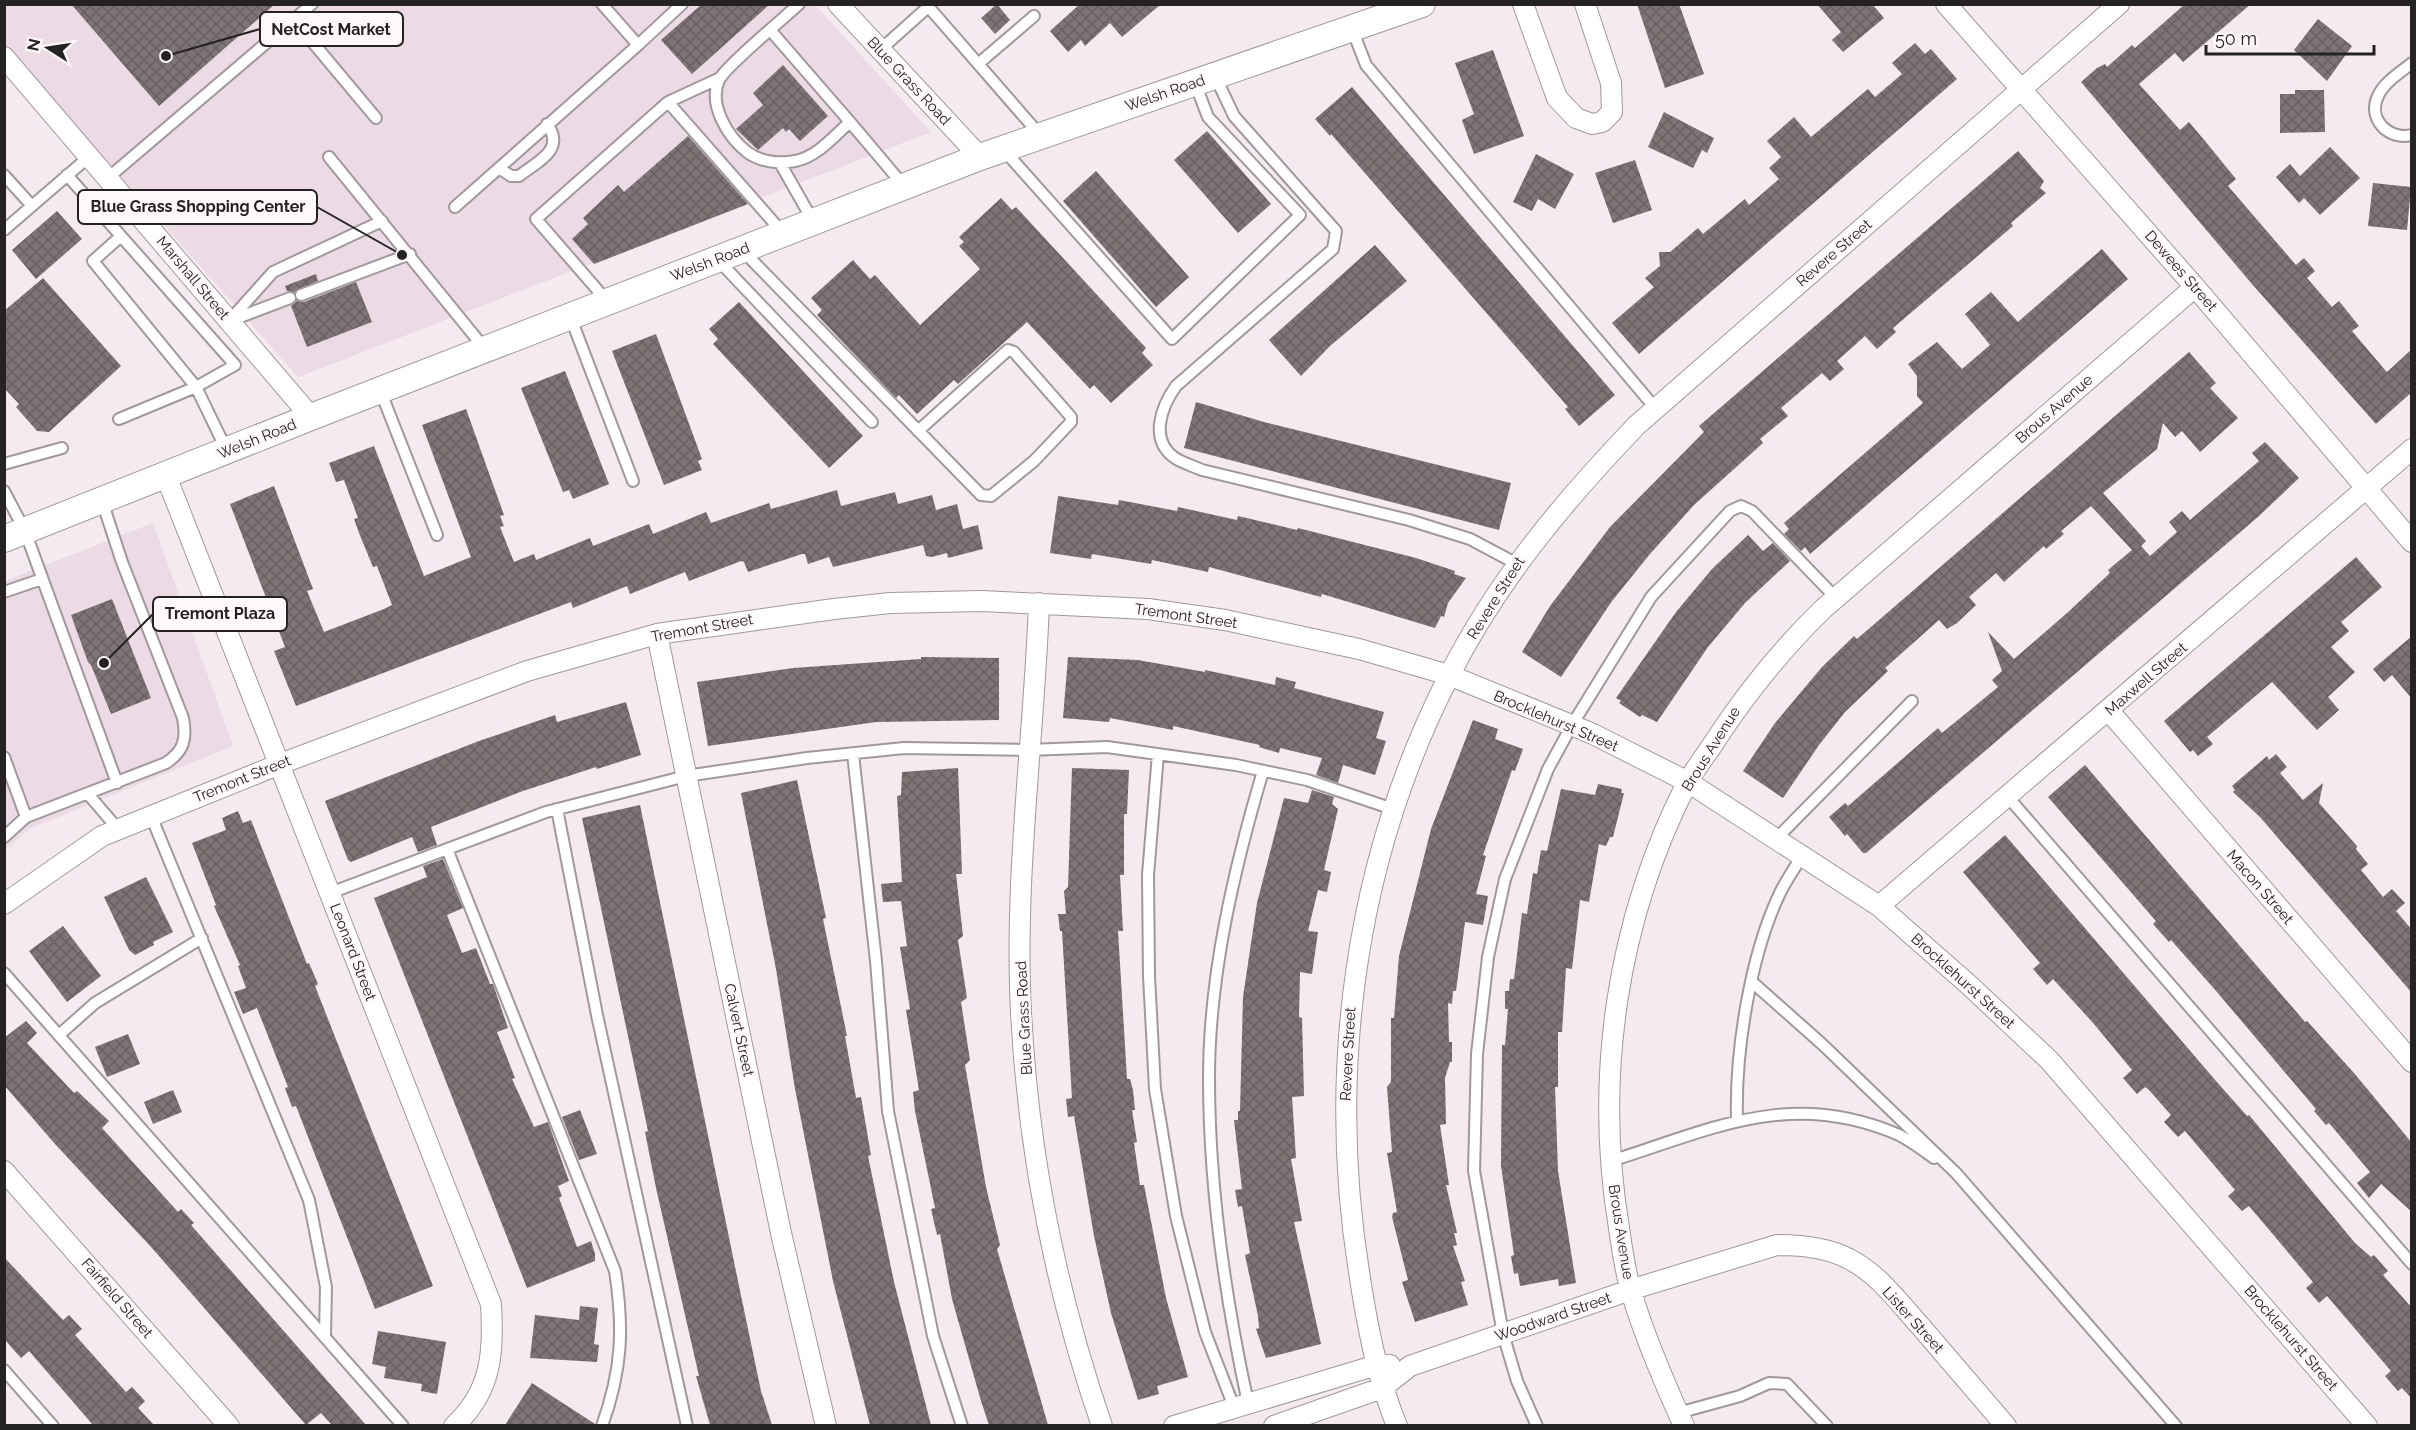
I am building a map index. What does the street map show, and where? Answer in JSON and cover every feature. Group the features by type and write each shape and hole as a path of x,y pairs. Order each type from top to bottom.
{"street":[{"name":"Blue Grass Road","path":"838,4 880,50 991,153"},
{"name":"Welsh Road","path":"15,535 607,301 991,153 1422,4"},
{"path":"1523,4 1557,98 1576,118 1592,124 1602,122 1612,112 1611,83 1585,4"},
{"name":"Dewees Street","path":"1946,4 2195,287 2412,542"},
{"name":"Revere Street","path":"1397,1425 1382,1388 1352,1229 1345,1145 1345,1095 1350,1008 1360,941 1377,862 1393,809 1431,712 1449,675 1495,596 1517,564 1583,482 1656,409 2119,4"},
{"name":"Marshall Street","path":"4,57 91,155 311,417"},
{"name":"Brous Avenue","path":"1681,1419 1630,1290 1613,1190 1611,1161 1609,1084 1612,1032 1620,980 1657,849 1688,782 1742,699 1783,648 1836,598 2195,287"},
{"name":"Maxwell Street","path":"1879,906 2412,449"},
{"name":"Leonard Street","path":"166,476 491,1304 493,1347 487,1377 475,1402 454,1425"},
{"name":"Tremont Street","path":"4,904 102,836 118,829 280,764 527,671 657,634 772,616 890,603 1039,603 1148,609 1225,620 1359,649 1449,675"},
{"name":"Blue Grass Road","path":"1039,603 1028,750 1021,903 1021,1011 1029,1106 1062,1296 1102,1425"},
{"name":"Calvert Street","path":"657,634 781,1233 826,1425"},
{"name":"Brocklehurst Street","path":"1449,675 1572,725 1688,782 1879,906 1969,985 2049,1060 2367,1425"},
{"name":"Macon Street","path":"2109,711 2412,1062"},
{"name":"Fairfield Street","path":"4,1171 229,1425"},
{"name":"Woodward Street","path":"1274,1425 1382,1388 1410,1366 1630,1290 1760,1249 1777,1245 1800,1245"},
{"name":"Lister Street","path":"1800,1245 1849,1258 1869,1272 1899,1302 2006,1425"},
{"name":"Woodward Street","path":"1174,1425 1377,1365 1410,1366"}],"lane":[{"path":"109,177 312,4"},
{"path":"602,4 638,45"},
{"path":"455,207 682,4"},
{"path":"607,301 536,219 668,102 720,78 799,4"},
{"path":"880,50 927,6 1041,136"},
{"path":"978,64 1034,16"},
{"path":"294,20 376,118"},
{"path":"1352,28 1366,65 1656,409"},
{"path":"771,31 904,186"},
{"path":"2412,63 2384,87 2375,103 2378,121 2390,133 2399,136 2412,135"},
{"path":"720,78 716,106 723,122 746,151 762,160 780,163 798,161 814,153 850,122"},
{"path":"991,153 1172,339 1300,215 1208,117 1205,80"},
{"path":"1205,80 1336,231 1334,249 1176,386 1165,402 1160,425 1162,443 1174,458 1202,470 1409,520 1470,539 1517,564"},
{"path":"668,102 783,233"},
{"path":"499,168 511,176 519,177 549,152 555,144 554,134 547,124"},
{"path":"4,230 91,155"},
{"path":"329,157 485,349"},
{"path":"780,163 813,221"},
{"path":"4,175 32,206"},
{"path":"67,176 235,365"},
{"path":"229,321 273,273 382,221"},
{"path":"121,236 93,261 196,387 227,452"},
{"path":"742,249 918,431 981,495 987,497 1034,461 1071,422 1071,417 1014,352 1008,350 918,431"},
{"path":"301,295 410,254"},
{"path":"717,258 872,422"},
{"path":"229,321 290,298"},
{"path":"570,316 633,481"},
{"path":"119,419 196,387 258,354"},
{"path":"380,390 437,535"},
{"path":"4,464 62,448"},
{"path":"4,490 15,535 42,579 117,783"},
{"path":"4,837 26,817 166,763 177,756 182,748 185,729 102,501"},
{"path":"1537,1425 1517,1382 1503,1334 1474,1171 1477,1054 1488,957 1505,879 1548,769 1572,725 1651,597 1730,511 1741,506 1752,511 1836,598"},
{"path":"4,592 42,579"},
{"path":"1776,839 1912,701"},
{"path":"330,893 558,809 686,776 904,748 1028,750 1107,747 1307,780 1393,809"},
{"path":"853,753 876,961 888,1111 933,1336 962,1425"},
{"path":"1158,754 1148,875 1149,976 1155,1089 1176,1216 1205,1332 1241,1405"},
{"path":"4,757 26,817"},
{"path":"1241,1405 1212,1154 1209,1077 1215,999 1226,923 1241,843 1263,771"},
{"path":"88,794 118,829"},
{"path":"2008,797 2412,1264"},
{"path":"558,809 597,1015 687,1425"},
{"path":"151,816 309,1200 326,1287 325,1336"},
{"path":"447,849 615,1271 622,1312 621,1354 614,1391 602,1425"},
{"path":"1737,1120 1736,1095 1751,981 1779,896 1802,855"},
{"path":"59,1035 95,1004 202,938"},
{"path":"4,973 403,1425"},
{"path":"1751,981 1822,1044 1956,1173 2175,1425"},
{"path":"1611,1161 1686,1134 1737,1120 1797,1112 1843,1117 1900,1136 1956,1173"},
{"path":"4,1370 53,1425"},
{"path":"1681,1419 1769,1383 1787,1384 1827,1425"}],"shaded area":[{"path":"4,5 815,5 931,132 298,377 5,45"},
{"path":"153,523 233,746 29,829 5,851 5,581"}],"building":[{"path":"71,4 275,4 159,106"},
{"path":"702,4 770,4 692,74 661,40"},
{"path":"997,4 1010,20 995,34 981,18"},
{"path":"1080,4 1161,4 1122,37 1110,23 1085,46 1081,40 1068,52 1050,31"},
{"path":"1637,4 1679,4 1704,74 1665,88"},
{"path":"1817,4 1872,4 1884,18 1843,52 1832,40 1841,32"},
{"path":"2185,4 2251,4 2183,62 2175,53 2139,84 2180,130 2189,122 2236,179 2228,186 2296,265 2304,258 2315,271 2307,278 2332,307 2339,301 2359,326 2352,331 2387,372 2412,349 2412,392 2376,424 2252,284 2081,82 2097,68 2105,64 2107,67 2132,45 2135,48"},
{"path":"2318,19 2352,46 2327,81 2294,50"},
{"path":"1915,43 1925,54 1931,49 1957,79 1639,354 1612,323 1654,287 1645,278 1660,266 1659,252 1670,252 1698,228 1703,234 1745,199 1749,205 1779,179 1769,168 1781,157 1767,141 1794,117 1811,137 1868,89 1875,97 1902,74 1892,63"},
{"path":"1493,50 1524,136 1474,154 1462,120 1474,114 1455,63"},
{"path":"783,65 828,116 800,141 789,129 786,132 783,128 758,150 736,129 763,105 753,93"},
{"path":"1352,87 1615,395 1579,426 1565,409 1568,407 1331,134 1330,136 1315,119"},
{"path":"2295,90 2324,90 2325,132 2280,133 2280,94 2295,94"},
{"path":"1664,112 1714,138 1707,153 1702,150 1693,168 1648,147"},
{"path":"1207,131 1271,204 1238,233 1174,160"},
{"path":"688,136 748,204 594,264 572,239 588,224 583,218 618,185 624,192"},
{"path":"2330,147 2360,178 2320,215 2304,198 2299,203 2276,177 2290,164 2300,176"},
{"path":"2018,151 2044,181 2040,188 2046,193 2011,223 2013,226 1893,328 1896,332 1877,349 1865,336 1837,361 1844,369 1830,381 1822,373 1781,408 1788,416 1760,439 1763,443 1694,505 1650,554 1612,601 1561,677 1522,652 1550,606 1610,527 1704,432 1699,426"},
{"path":"1536,154 1574,174 1555,209 1538,199 1532,211 1513,202"},
{"path":"1635,160 1652,210 1613,223 1595,173"},
{"path":"1096,171 1189,277 1156,307 1063,201"},
{"path":"2373,183 2411,187 2407,230 2368,226"},
{"path":"1001,198 1012,210 1016,207 1146,348 1142,353 1153,365 1111,403 1094,385 1090,389 1027,322 958,384 954,380 917,414 899,395 896,398 817,315 822,310 811,298 853,260 870,279 875,275 920,325 980,269 959,246 964,242 959,237"},
{"path":"57,211 82,239 36,279 12,250"},
{"path":"1375,245 1407,281 1330,346 1301,376 1269,340"},
{"path":"2102,249 2128,279 1810,554 1805,547 1801,551 1784,534 1789,529 1784,523 1923,403 1917,396 1917,376 1908,364 1937,342 1962,369 1990,345 1965,314 1991,292 2018,322"},
{"path":"316,274 318,281 294,292 287,291 285,286"},
{"path":"43,278 121,366 49,432 37,431 16,407 19,404 4,388 4,311"},
{"path":"356,282 372,322 307,347 291,306 297,301 304,302"},
{"path":"739,302 863,436 829,468 713,344 718,339 709,329"},
{"path":"656,334 702,459 698,461 702,470 664,485 612,351"},
{"path":"2189,352 2216,383 2210,388 2238,418 2200,452 2182,431 2175,437 2163,423 2157,449 2103,493 2146,541 2141,546 2150,556 2177,532 2169,522 2182,511 2190,520 2259,461 2252,453 2265,442 2299,478 2259,516 1866,853 1863,853 1847,834 1845,836 1829,817 1845,803 1848,806 1938,728 1942,733 1998,687 1992,680 2002,671 1988,632 2014,659 2067,613 2110,573 2108,570 2132,550 2091,506 2061,531 2064,534 2046,549 2044,546 2004,582 1996,573 1969,597 1976,605 1957,623 1947,629 1939,620 1885,668 1888,671 1845,712 1819,745 1783,798 1743,771 1775,723 1822,667 1854,636 1857,639"},
{"path":"565,371 609,484 573,499 569,490 563,492 521,388"},
{"path":"1196,402 1264,422 1511,483 1499,530 1184,448"},
{"path":"466,409 504,515 500,516 504,526 500,527 514,562 534,554 536,560 590,538 593,546 649,524 653,534 706,512 711,523 769,503 771,509 837,490 841,506 895,492 898,504 932,495 936,510 957,504 963,529 978,525 983,549 948,558 947,553 932,557 926,556 923,545 833,567 829,557 808,564 805,554 802,554 748,572 744,562 741,561 689,581 685,572 630,594 627,586 573,608 571,602 296,706 274,651 285,647 230,504 274,486 313,589 307,591 324,632 384,609 392,605 377,566 373,567 359,533 354,519 358,518 344,480 336,482 329,463 374,446 424,576 471,557 422,425"},
{"path":"1058,496 1118,505 1119,500 1177,511 1178,507 1237,520 1238,516 1297,530 1298,528 1416,558 1455,571 1454,574 1466,578 1448,603 1444,617 1441,616 1435,628 1322,594 1321,597 1209,567 1208,572 1152,560 1151,564 1092,554 1091,559 1050,553"},
{"path":"1748,535 1763,551 1773,543 1790,561 1745,603 1708,647 1657,722 1642,715 1640,717 1619,703 1621,701 1616,698 1676,612 1712,569"},
{"path":"2356,557 2382,587 2341,622 2349,631 2331,647 2355,672 2328,697 2339,710 2317,730 2272,682 2207,737 2213,744 2198,756 2193,750 2190,752 2164,721"},
{"path":"112,599 151,698 111,714 88,662 71,615"},
{"path":"2412,636 2412,699 2392,675 2384,682 2373,669"},
{"path":"921,657 999,658 999,720 876,722 708,746 697,682 793,668 921,659"},
{"path":"1068,657 1138,660 1205,672 1205,670 1275,685 1276,677 1296,682 1294,688 1384,712 1376,738 1386,741 1375,775 1343,765 1338,783 1316,775 1322,758 1280,748 1279,753 1259,747 1260,745 1173,726 1173,730 1110,718 1109,722 1063,718"},
{"path":"626,702 641,755 520,792 431,827 437,845 418,852 412,837 351,862 348,860 325,801 479,741 555,715 557,722"},
{"path":"1473,720 1498,729 1495,739 1523,749 1515,771 1512,770 1483,855 1486,856 1476,894 1488,896 1483,925 1465,922 1456,991 1453,991 1452,1004 1448,1003 1452,1062 1450,1062 1445,1078 1446,1124 1440,1125 1449,1185 1446,1185 1457,1233 1454,1233 1457,1245 1453,1246 1465,1281 1461,1282 1468,1305 1415,1322 1402,1282 1408,1280 1392,1217 1393,1213 1397,1212 1387,1153 1392,1152 1387,1087 1391,1082 1391,1018 1394,1018 1399,956 1431,829"},
{"path":"2276,754 2287,767 2280,773 2303,800 2323,783 2319,803 2357,846 2356,849 2368,864 2361,870 2383,897 2392,889 2405,903 2396,911 2412,930 2412,993 2260,817 2233,792 2235,790 2232,786 2267,756 2269,760"},
{"path":"2085,765 2305,1022 2307,1021 2354,1073 2412,1143 2412,1212 2381,1184 2369,1198 2357,1183 2370,1172 2329,1123 2326,1125 2314,1111 2316,1109 2217,992 2171,940 2169,942 2153,924 2156,921 2048,797"},
{"path":"958,768 962,874 956,874 963,936 958,940 967,998 961,1002 970,1060 965,1065 986,1187 1000,1245 997,1249 1048,1425 989,1425 981,1401 952,1299 940,1234 937,1235 931,1209 935,1208 915,1111 913,1092 919,1090 906,1010 910,1009 900,947 907,946 901,901 883,902 881,884 902,882 897,796 901,795 902,772"},
{"path":"1072,768 1129,770 1127,814 1124,814 1124,875 1120,875 1123,931 1118,931 1127,1079 1130,1079 1133,1090 1135,1110 1132,1110 1137,1142 1134,1143 1140,1185 1144,1185 1166,1298 1188,1377 1157,1386 1159,1394 1138,1400 1111,1313 1094,1236 1074,1116 1068,1117 1066,1099 1072,1098 1062,931 1060,931 1058,914 1066,914 1064,891 1068,887"},
{"path":"797,780 826,918 823,919 847,1036 845,1036 856,1098 861,1097 871,1155 868,1156 894,1282 931,1425 870,1425 833,1281 741,793"},
{"path":"1598,784 1622,789 1621,793 1624,793 1613,837 1610,837 1606,846 1599,844 1589,902 1580,900 1572,969 1566,968 1562,1032 1558,1032 1558,1087 1555,1087 1558,1171 1576,1283 1559,1286 1558,1279 1520,1286 1518,1273 1514,1274 1511,1256 1514,1255 1501,1166 1502,1045 1505,1045 1508,1009 1505,1009 1505,991 1509,991 1510,979 1514,979 1522,913 1527,914 1533,873 1537,874 1541,850 1547,851 1561,789 1595,795"},
{"path":"1312,790 1334,797 1332,804 1338,809 1324,870 1331,872 1327,892 1318,890 1308,931 1318,932 1312,974 1300,972 1299,1017 1302,1018 1304,1096 1292,1097 1296,1158 1291,1159 1302,1221 1294,1222 1321,1344 1266,1358 1256,1329 1259,1328 1258,1316 1245,1255 1250,1253 1242,1206 1238,1207 1235,1190 1242,1189 1234,1120 1238,1120 1238,1111 1240,1111 1243,997 1257,903 1284,798 1308,803"},
{"path":"640,805 761,1391 772,1425 710,1425 696,1376 699,1376 656,1188 645,1132 648,1131 582,818"},
{"path":"238,811 243,823 251,820 307,964 309,963 318,984 315,986 433,1286 375,1309 296,1106 292,1107 285,1088 288,1087 257,1008 243,1014 234,992 246,988 238,966 240,965 214,906 216,905 192,843 226,830 222,818"},
{"path":"2005,835 2216,1081 2247,1116 2249,1115 2355,1243 2371,1257 2374,1255 2388,1271 2383,1275 2412,1308 2412,1399 2402,1388 2398,1391 2385,1376 2391,1371 2327,1296 2319,1303 2306,1288 2313,1282 2249,1206 2242,1211 2228,1196 2235,1190 2185,1131 2178,1137 2164,1122 2171,1115 2149,1090 2145,1087 2137,1094 2123,1078 2132,1070 2053,979 2047,985 2033,969 2040,963 1963,872"},
{"path":"443,859 463,908 447,915 462,953 476,948 490,984 493,984 508,1028 497,1032 515,1078 512,1079 534,1127 548,1122 569,1181 558,1186 562,1196 559,1198 577,1247 591,1241 595,1254 595,1261 527,1288 374,898 427,877 423,866"},
{"path":"146,877 173,932 153,942 154,945 135,955 129,950 104,897"},
{"path":"63,926 101,976 67,1002 29,951"},
{"path":"26,1021 37,1033 27,1043 74,1093 77,1091 109,1121 102,1128 178,1212 181,1209 194,1223 191,1225 366,1425 332,1425 321,1413 306,1425 152,1248 55,1144 4,1085 4,1038"},
{"path":"128,1034 140,1064 107,1077 95,1047"},
{"path":"173,1090 182,1112 153,1124 144,1102"},
{"path":"580,1110 597,1154 579,1160 562,1117"},
{"path":"4,1257 63,1320 69,1315 82,1329 75,1335 126,1392 132,1387 145,1401 138,1408 154,1425 93,1425 29,1351 21,1358 4,1339"},
{"path":"580,1306 598,1308 594,1344 599,1345 597,1362 530,1358 535,1315 579,1320"},
{"path":"378,1331 446,1342 437,1394 421,1391 422,1384 384,1378 386,1367 372,1364"},
{"path":"532,1383 595,1424 595,1425 505,1425"}],"place":[{"name":"NetCost Market","path":"166,56"},
{"name":"Blue Grass Shopping Center","path":"402,255"},
{"name":"Tremont Plaza","path":"104,663"}]}
